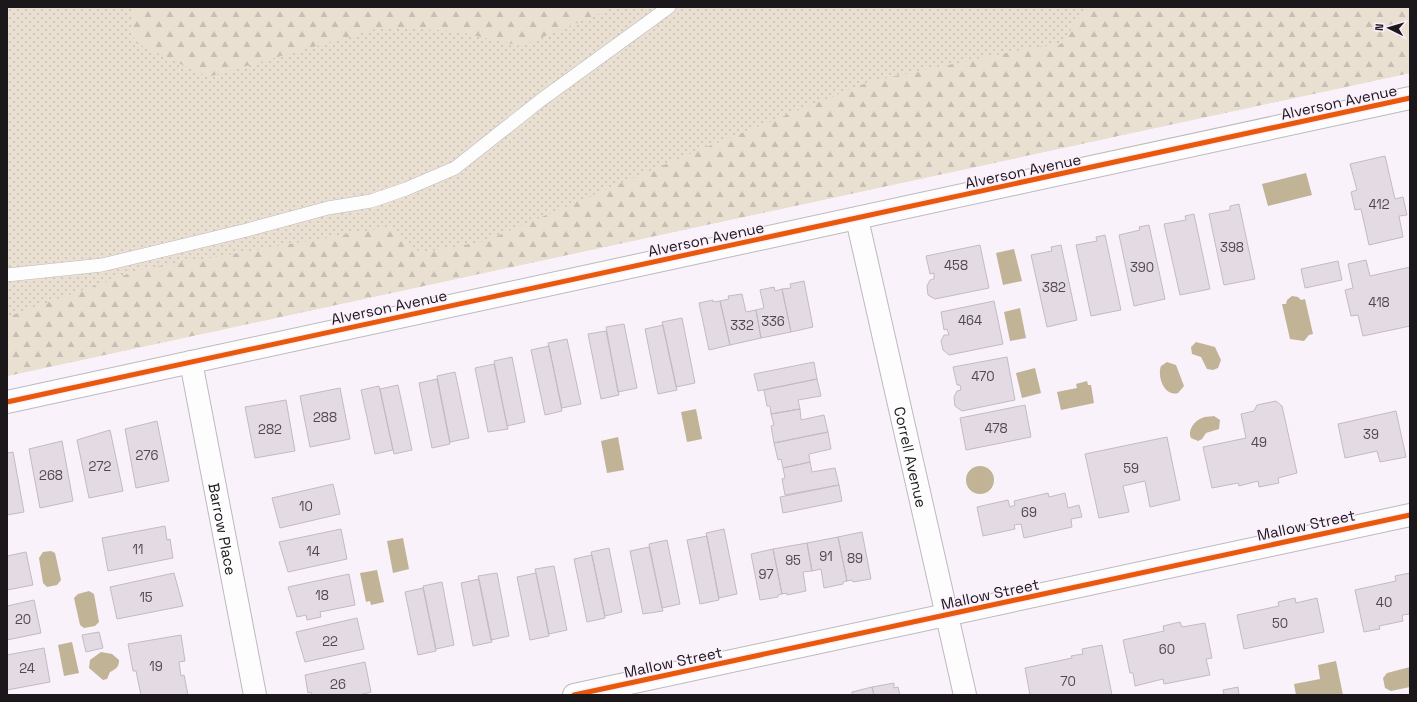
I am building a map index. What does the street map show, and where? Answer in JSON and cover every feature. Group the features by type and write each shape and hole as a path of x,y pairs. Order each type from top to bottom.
{"street":[{"name":"Alverson Avenue","path":"7,402 1410,98"},
{"name":"Correll Avenue","path":"857,219 965,695"},
{"name":"Barrow Place","path":"191,362 255,695"},
{"name":"Mallow Street","path":"574,695 947,616 1410,515"}],"lane":[{"path":"7,275 102,265 247,230 328,208 371,201 406,189 455,168 541,100 669,7"}],"green space":[{"path":"7,7 1410,7 1410,73 7,376"},
{"path":"131,7 609,7 601,13 521,46 455,31 383,27 208,77 134,42"},
{"path":"1086,7 1410,7 1410,73 7,376 7,317 139,270 389,227 421,253 485,241 697,151 871,81 1030,48 1061,44"}],"shaded area":[{"path":"1306,173 1312,195 1268,206 1262,184"},
{"path":"1014,249 1022,281 1003,285 996,253"},
{"path":"1292,296 1298,297 1301,300 1305,299 1313,334 1309,335 1304,341 1290,339 1282,304 1286,304 1287,300"},
{"path":"1020,308 1026,338 1010,341 1004,312"},
{"path":"1196,342 1215,347 1221,360 1218,368 1213,370 1207,369 1201,357 1192,354 1191,347"},
{"path":"1167,362 1176,365 1184,386 1178,393 1169,392 1165,389 1161,380 1161,366"},
{"path":"1035,368 1041,393 1022,398 1016,373"},
{"path":"1087,381 1088,385 1091,385 1094,403 1061,410 1057,392 1077,388 1076,384"},
{"path":"696,409 702,439 687,442 681,412"},
{"path":"1214,416 1220,420 1219,429 1206,433 1202,439 1198,441 1191,438 1190,432 1192,426 1199,419"},
{"path":"618,437 624,470 607,473 601,441"},
{"path":"980,466 990,470 994,480 990,490 980,494 970,490 966,480 970,470"},
{"path":"403,538 409,569 393,573 387,541"},
{"path":"51,551 55,553 61,580 57,585 47,587 43,583 39,558 43,552"},
{"path":"377,570 384,602 371,605 370,601 366,602 360,573"},
{"path":"89,591 94,594 99,622 95,626 84,628 80,625 74,598 78,594"},
{"path":"72,642 79,673 64,676 58,645"},
{"path":"101,652 112,654 119,660 117,668 110,672 107,679 103,680 89,668 90,660"},
{"path":"1336,661 1343,695 1296,695 1294,684 1320,679 1318,665"},
{"path":"1410,667 1410,687 1391,691 1385,688 1383,678 1387,673"}],"building":[{"path":"1385,156 1395,199 1403,197 1407,215 1399,216 1403,237 1369,245 1361,209 1355,210 1351,192 1357,190 1350,164"},
{"path":"1239,204 1255,279 1224,285 1209,214 1230,210 1230,206"},
{"path":"1194,214 1210,289 1180,295 1164,224 1186,220 1185,216"},
{"path":"1149,225 1165,299 1134,306 1119,235 1140,230 1139,227"},
{"path":"1105,235 1121,310 1091,316 1076,245 1097,241 1096,237"},
{"path":"980,245 989,288 935,299 928,295 927,286 930,280 934,279 934,273 930,274 926,256"},
{"path":"1061,245 1077,320 1047,327 1031,255 1052,251 1051,247"},
{"path":"1366,260 1370,276 1410,267 1410,326 1363,336 1358,315 1351,316 1345,290 1353,288 1348,264"},
{"path":"1338,261 1342,280 1305,288 1301,269"},
{"path":"804,281 813,327 791,332 782,289 791,288 790,284"},
{"path":"774,287 775,291 782,289 791,332 761,338 756,310 764,308 760,290"},
{"path":"742,294 746,312 756,310 761,338 730,345 720,301 729,299 728,296"},
{"path":"713,300 713,302 720,301 730,345 709,350 699,303"},
{"path":"994,301 1003,344 949,355 943,350 941,341 944,335 949,335 947,329 944,330 941,312"},
{"path":"682,318 695,383 676,387 662,322"},
{"path":"624,324 637,388 618,392 606,327"},
{"path":"663,325 677,390 658,394 645,329"},
{"path":"606,331 619,395 601,399 588,334"},
{"path":"567,339 581,404 562,408 548,343"},
{"path":"549,346 562,411 545,415 531,350"},
{"path":"512,357 525,422 507,426 494,361"},
{"path":"1007,357 1015,400 962,411 955,406 954,397 957,391 961,390 960,385 957,385 953,367"},
{"path":"814,362 817,379 758,391 754,374"},
{"path":"494,364 508,429 488,432 475,368"},
{"path":"455,372 469,438 450,442 437,376"},
{"path":"437,379 450,444 432,448 419,383"},
{"path":"817,379 821,396 798,400 800,409 771,414 770,406 767,406 764,390"},
{"path":"398,385 412,450 394,454 380,389"},
{"path":"379,386 393,450 375,454 361,390"},
{"path":"340,388 350,439 310,447 300,396"},
{"path":"286,400 295,451 255,458 245,407"},
{"path":"1276,401 1282,406 1297,473 1278,478 1279,483 1259,487 1258,481 1239,486 1238,483 1212,488 1203,447 1246,438 1241,414 1254,411 1257,405"},
{"path":"1025,405 1031,437 966,450 960,418"},
{"path":"800,409 801,420 824,415 828,432 774,443 771,426 774,425 771,414"},
{"path":"1396,411 1406,457 1380,462 1377,451 1345,458 1338,424"},
{"path":"157,421 169,481 136,488 125,429"},
{"path":"110,430 123,491 89,498 77,440"},
{"path":"828,432 831,449 809,454 810,462 783,468 781,459 778,460 774,443"},
{"path":"1167,437 1180,500 1150,507 1145,481 1123,486 1129,512 1099,518 1085,454"},
{"path":"62,441 73,501 40,508 29,449"},
{"path":"13,452 24,512 7,515 7,453"},
{"path":"810,462 812,472 835,468 839,485 785,495 782,479 785,478 783,468"},
{"path":"333,484 340,514 280,528 272,498"},
{"path":"839,485 842,501 783,513 780,497"},
{"path":"1048,493 1049,497 1065,493 1068,508 1079,505 1082,517 1071,519 1072,527 1024,538 1021,524 1014,525 1015,529 983,536 977,507 1008,500 1010,507 1015,505 1014,501"},
{"path":"165,526 167,540 170,539 173,558 108,571 102,538"},
{"path":"341,529 347,559 288,572 279,542"},
{"path":"724,529 737,594 719,598 706,533"},
{"path":"862,532 871,579 853,582 852,580 847,581 838,537"},
{"path":"707,536 719,600 700,604 687,540"},
{"path":"838,537 847,581 843,582 843,584 824,588 821,569 812,571 807,543"},
{"path":"667,540 680,604 662,608 649,544"},
{"path":"807,543 812,571 803,572 806,591 787,595 787,593 782,594 773,549"},
{"path":"649,547 663,611 643,614 630,551"},
{"path":"609,548 622,612 605,616 591,552"},
{"path":"773,549 782,594 778,595 778,597 760,600 751,554"},
{"path":"26,552 33,585 7,590 7,556"},
{"path":"592,555 605,618 587,622 574,559"},
{"path":"554,566 567,630 549,634 535,569"},
{"path":"174,573 183,606 117,619 110,587"},
{"path":"497,573 509,636 491,640 478,576"},
{"path":"536,573 549,636 530,640 517,577"},
{"path":"1410,573 1410,614 1402,615 1403,621 1379,626 1380,629 1364,632 1355,590 1396,581 1395,576"},
{"path":"349,574 355,605 320,612 321,617 307,620 306,615 297,617 288,587"},
{"path":"479,579 492,642 473,646 461,583"},
{"path":"442,582 454,645 436,649 423,586"},
{"path":"423,588 436,651 418,655 405,592"},
{"path":"1295,598 1296,603 1317,598 1324,632 1244,649 1237,615 1279,606 1278,602"},
{"path":"34,600 41,633 7,640 7,606"},
{"path":"357,618 364,649 305,662 296,632"},
{"path":"1180,622 1182,627 1205,623 1212,658 1206,659 1210,675 1164,684 1163,679 1135,686 1133,673 1130,673 1123,640 1164,631 1163,626"},
{"path":"99,632 103,648 86,652 82,635"},
{"path":"181,635 185,661 179,662 181,676 184,675 188,695 141,695 136,671 133,671 128,644"},
{"path":"1102,645 1112,695 1030,695 1025,668 1072,658 1071,656 1083,654 1082,649"},
{"path":"44,648 50,682 7,690 7,655"},
{"path":"365,662 371,692 359,695 312,695 311,692 308,693 305,675"},
{"path":"894,683 894,688 898,687 900,695 874,695 872,687"},
{"path":"872,687 874,695 852,695 852,692"},
{"path":"1238,687 1239,695 1224,695 1223,690"}],"cycle path":[{"path":"7,402 1410,98"},
{"path":"574,695 1410,515"}]}
